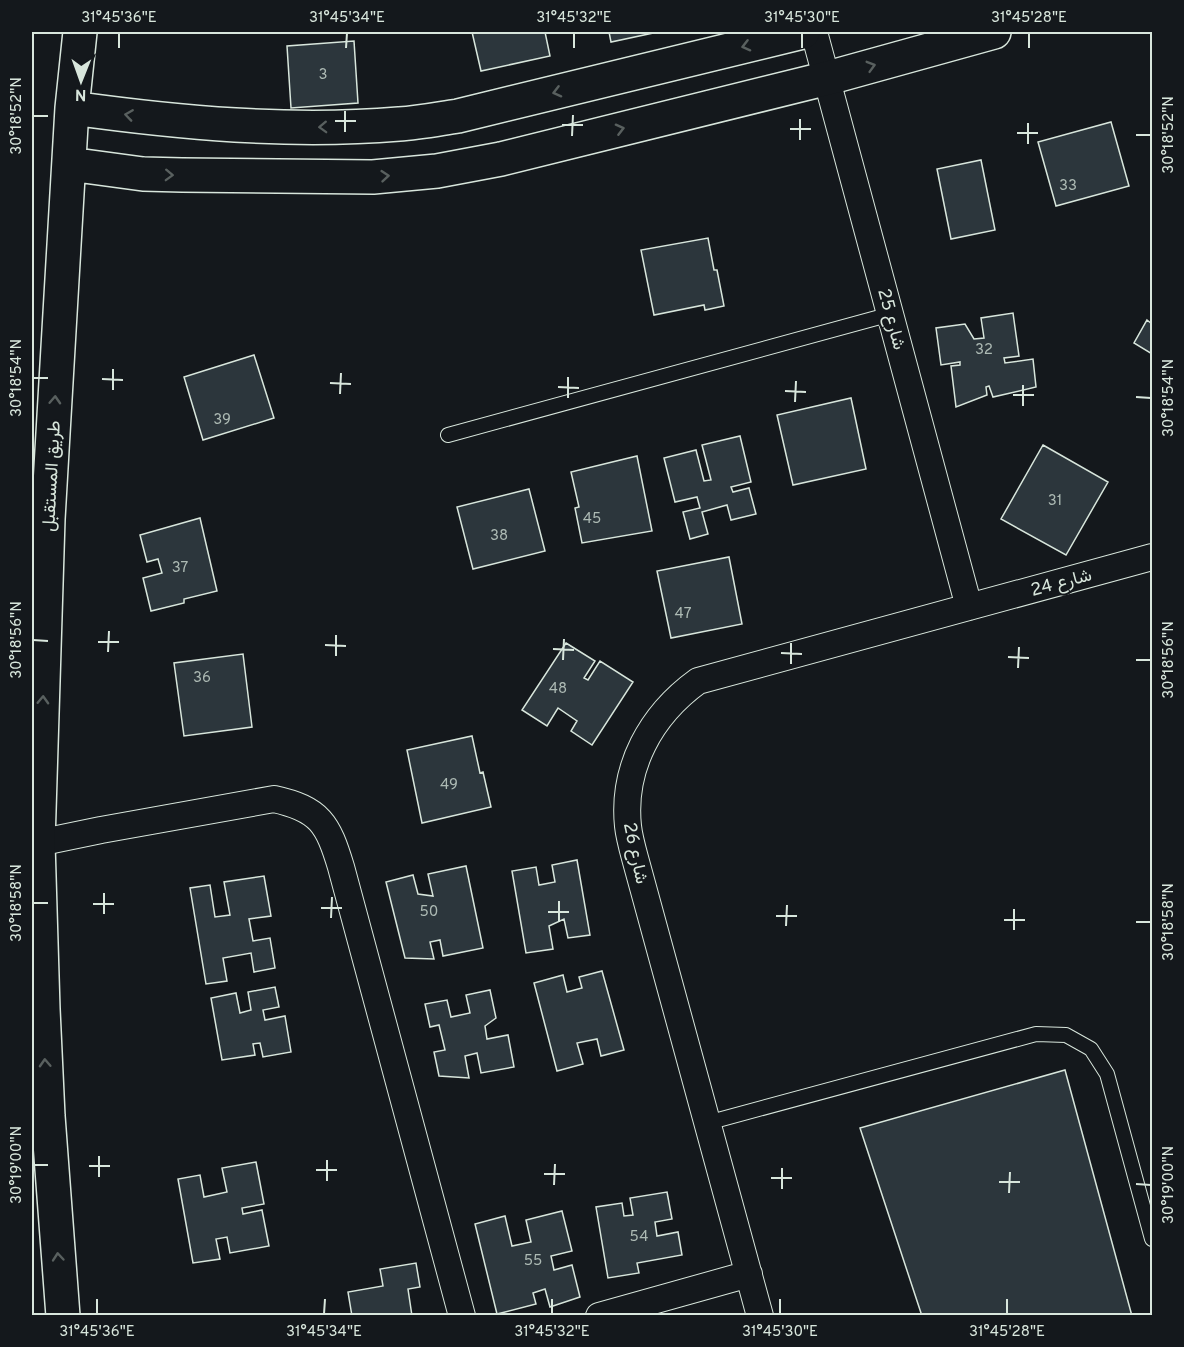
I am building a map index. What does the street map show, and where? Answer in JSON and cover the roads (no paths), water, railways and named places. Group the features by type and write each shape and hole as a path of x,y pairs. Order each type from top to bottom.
{"street":[{"name":"طريق المستقبل","path":"63,1316 48,1116 38,843 40,519 80,32"},
{"path":"72,108 142,117 302,128 400,124 458,116 803,32"},
{"name":"شارع 25","path":"814,32 969,607"},
{"path":"69,164 143,174 205,176 373,177 437,171 501,159 828,78 994,32"},
{"name":"شارع 24","path":"969,607 1152,557"},
{"name":"شارع 26","path":"760,1316 628,827 628,795 634,764 647,735 665,709 698,681 969,607"},
{"path":"38,843 274,799 297,804 317,816 331,835 341,867 462,1316"},
{"path":"599,1316 749,1274"}],"lane":[{"path":"448,435 891,314"},
{"path":"707,1123 1036,1034 1066,1035 1091,1049 1107,1074 1152,1239"}]}
